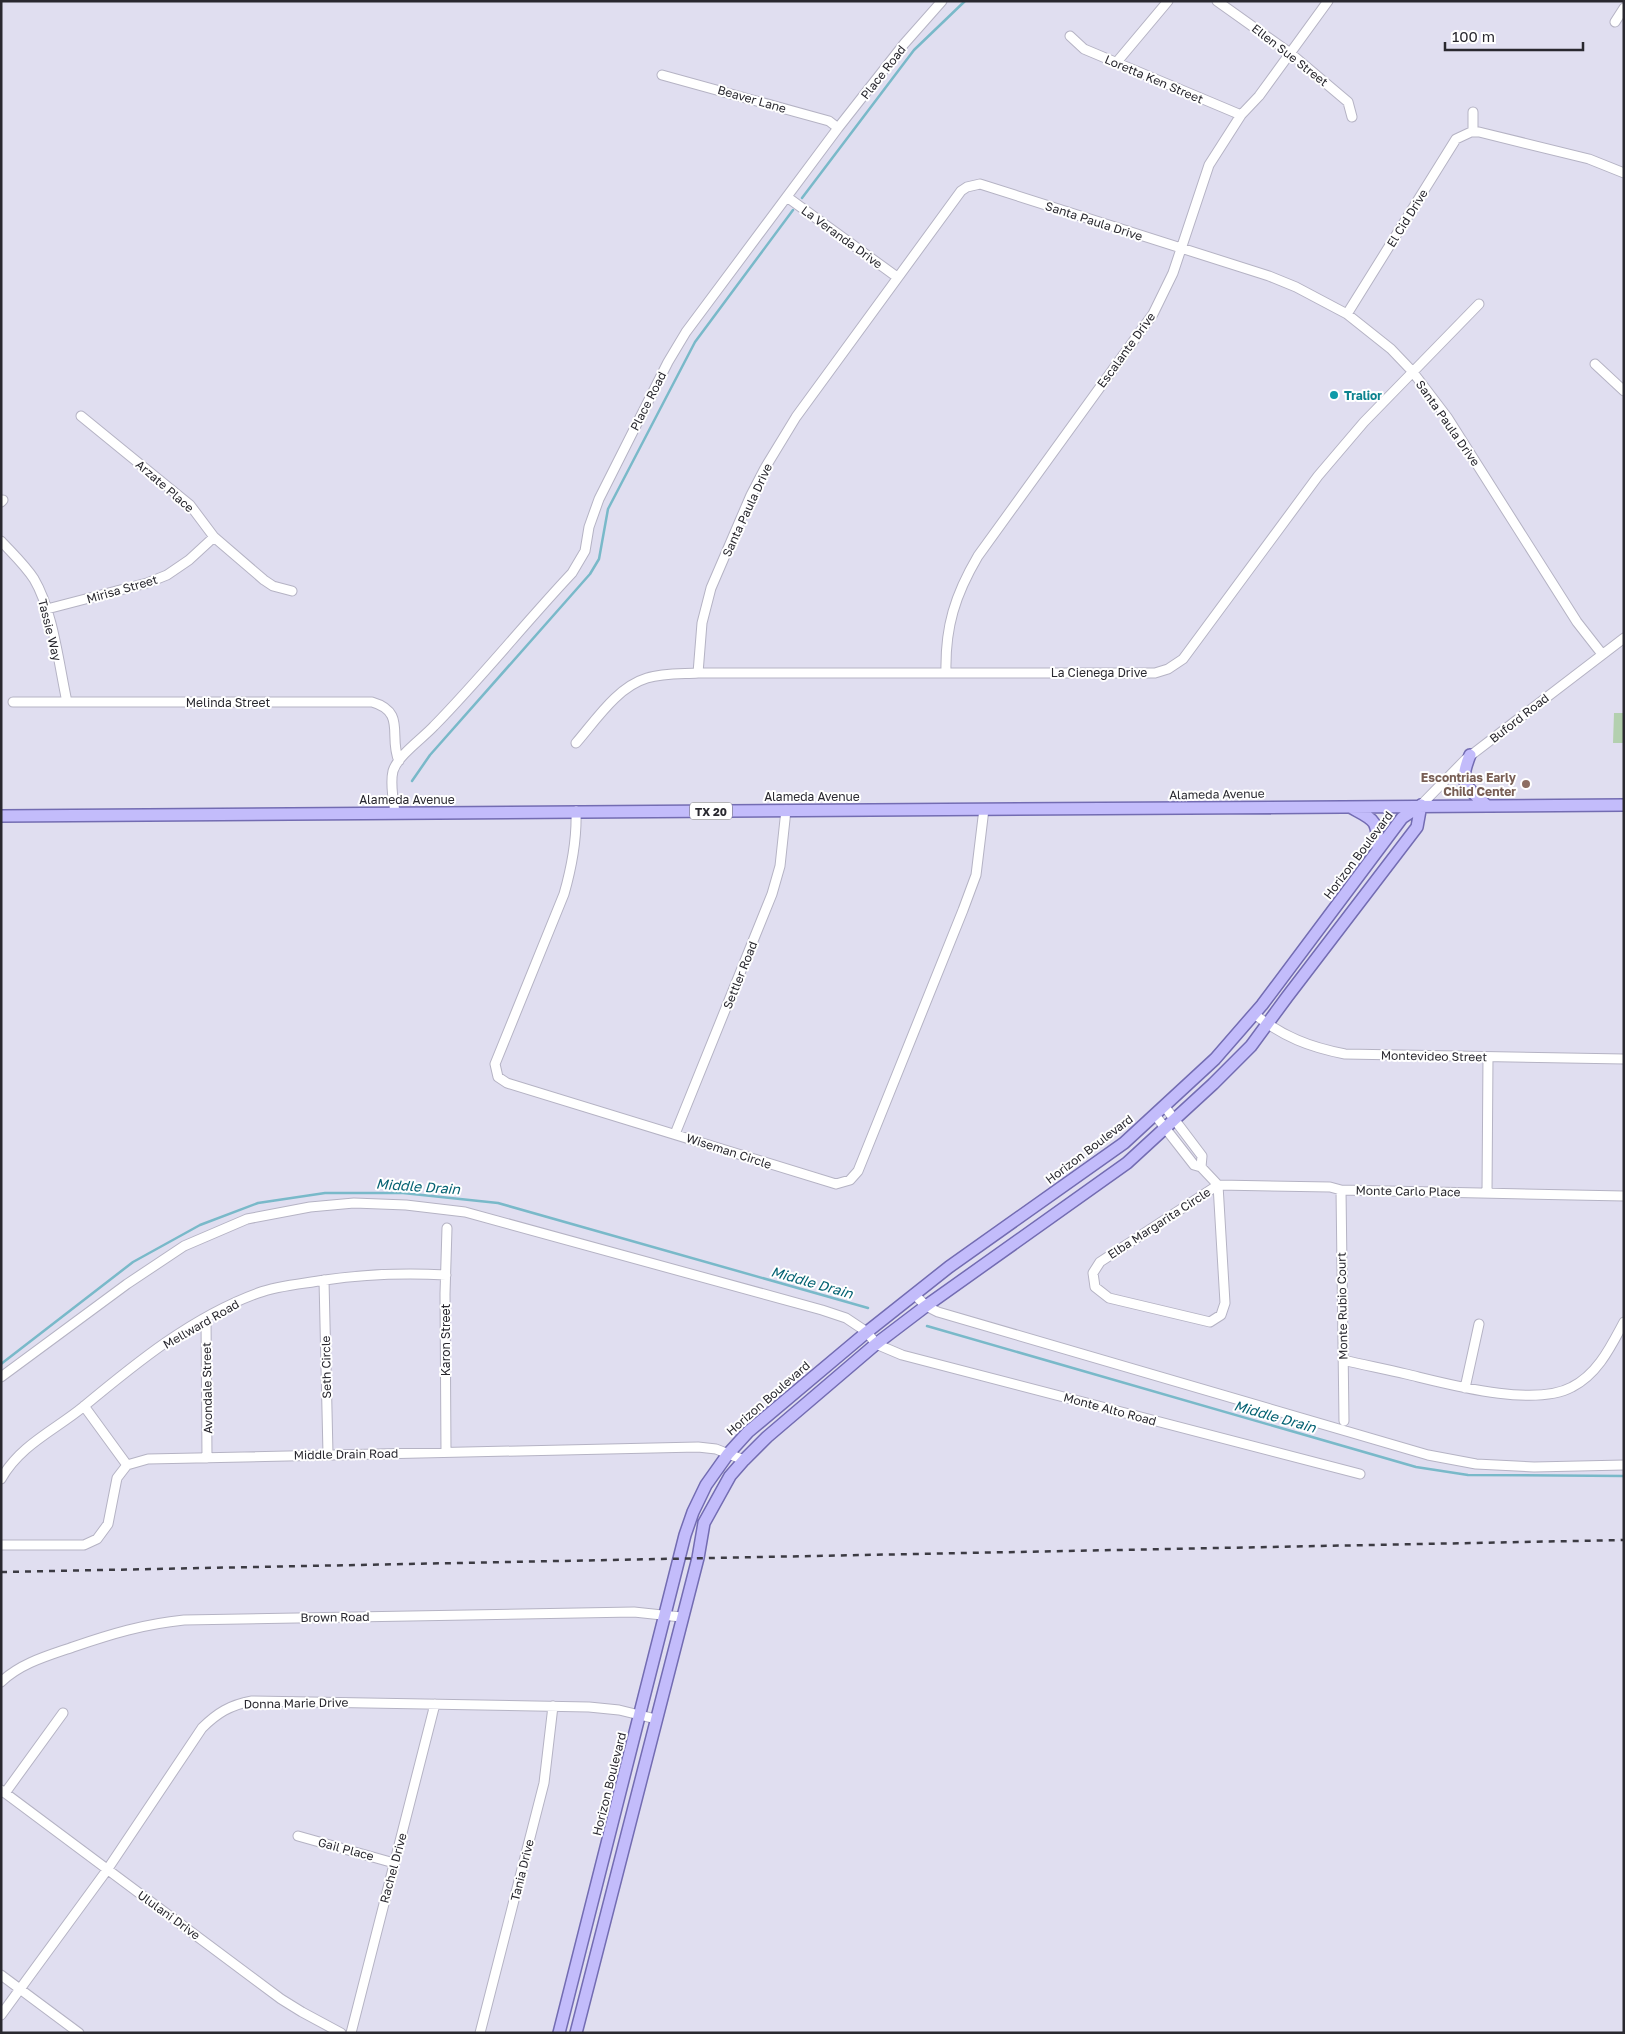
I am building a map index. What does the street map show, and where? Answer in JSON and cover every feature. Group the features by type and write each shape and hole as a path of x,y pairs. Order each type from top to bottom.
{"main road":[{"path":"1470,755 1463,772 1464,781 1486,805"},
{"path":"576,2033 681,1618 698,1558 704,1523 730,1476 767,1437 876,1344 926,1306 1127,1163 1252,1046 1417,827 1421,805"},
{"name":"Horizon Boulevard","path":"559,2033 685,1534 706,1485 728,1454 748,1432 867,1332 949,1267 1124,1143 1215,1059 1254,1014 1402,818 1421,805"},
{"name":"Alameda Avenue","path":"1,816 1624,805"},
{"path":"1349,806 1375,822 1378,829 1378,849"}],"street":[{"name":"Place Road","path":"399,761 434,727 572,574 585,551 589,527 599,499 668,362 692,324 838,128 904,44 942,1"},
{"path":"1116,64 1168,1"},
{"name":"Ellen Sue Street","path":"1217,1 1290,54 1348,102 1352,117"},
{"name":"Escalante Drive","path":"946,672 947,638 950,618 964,579 1035,475 1145,326 1168,284 1210,165 1241,116 1259,96 1328,1"},
{"path":"1615,22 1624,8"},
{"name":"Loretta Ken Street","path":"1070,36 1084,49 1116,64 1241,116"},
{"name":"Beaver Lane","path":"662,75 829,121 838,128"},
{"path":"1473,112 1473,132 1589,158 1624,173"},
{"name":"El Cid Drive","path":"1347,314 1456,139 1463,134 1473,132"},
{"name":"Santa Paula Drive","path":"698,674 700,640 707,602 751,495 765,468 796,417 961,191 980,184 1269,276 1322,300 1347,314 1390,349 1412,372 1447,418 1577,622 1602,654"},
{"name":"La Veranda Drive","path":"787,197 898,277"},
{"name":"La Cienega Drive","path":"576,743 619,694 629,686 660,675 1155,672 1168,669 1183,658 1318,476 1364,422 1479,304"},
{"path":"1595,364 1624,391"},
{"name":"Arzate Place","path":"81,416 190,505 214,537 264,580 273,586 292,591"},
{"name":"Mirisa Street","path":"47,610 147,583 167,575 189,560 214,537"},
{"name":"Tassie Way","path":"1,541 34,579 47,610 67,702"},
{"name":"Buford Road","path":"1421,805 1470,755 1624,638"},
{"name":"Melinda Street","path":"13,702 372,702 387,709 395,721 394,751 399,761"},
{"path":"395,812 393,797 394,771 399,761"},
{"name":"Wiseman Circle","path":"576,811 575,846 564,894 495,1064 498,1077 507,1083 836,1184 844,1183 855,1176 976,875 984,809"},
{"name":"Settler Road","path":"675,1134 772,894 780,866 786,810"},
{"name":"Montevideo Street","path":"1254,1014 1288,1037 1307,1045 1345,1054 1624,1059"},
{"path":"1487,1192 1488,1058"},
{"path":"1164,1107 1176,1119 1202,1156 1201,1167"},
{"path":"1155,1115 1194,1166 1201,1167 1218,1185"},
{"name":"Monte Carlo Place","path":"1218,1185 1330,1187 1341,1190 1624,1196"},
{"name":"Elba Margarita Circle","path":"1218,1185 1225,1303 1221,1315 1210,1322 1109,1298 1095,1287 1093,1274 1100,1262 1218,1185"},
{"name":"Monte Rubio Court","path":"1341,1190 1344,1421"},
{"path":"1,1377 127,1284 184,1246 248,1219 310,1207 354,1203 406,1205 465,1212 822,1310 846,1318 867,1332 876,1344"},
{"name":"Karon Street","path":"446,1452 447,1228"},
{"name":"Mellward Road","path":"1,1479 24,1449 84,1406 131,1368 206,1318 238,1301 282,1286 363,1274 446,1276"},
{"name":"Seth Circle","path":"324,1280 328,1454"},
{"path":"914,1294 926,1306 938,1312 1428,1455 1476,1464 1515,1466 1624,1465"},
{"name":"Avondale Street","path":"206,1318 208,1458"},
{"path":"1343,1360 1493,1393 1544,1394 1572,1387 1586,1378 1600,1362 1624,1322"},
{"path":"1465,1388 1479,1324"},
{"name":"Monte Alto Road","path":"876,1344 902,1355 1360,1474"},
{"path":"1,1545 84,1545 98,1539 108,1524 117,1478 127,1465 84,1406"},
{"name":"Middle Drain Road","path":"127,1465 148,1459 698,1447 716,1449 744,1460"},
{"name":"Brown Road","path":"1,1682 19,1668 34,1660 111,1633 155,1622 370,1616 634,1612 681,1618"},
{"name":"Donna Marie Drive","path":"1,2015 107,1870 202,1728 214,1716 228,1708 252,1702 553,1706 604,1709 656,1719"},
{"name":"Rachel Drive","path":"351,2033 434,1704"},
{"name":"Tania Drive","path":"480,2033 544,1783 553,1706"},
{"path":"3,1792 63,1713"},
{"name":"Ululani Drive","path":"3,1792 281,1999 341,2033"},
{"name":"Gail Place","path":"298,1836 394,1863"},
{"path":"1,1975 79,2033"}],"green space":[{"path":"1614,713 1624,713 1624,743 1613,743"}],"waterway":[{"path":"802,198 914,50 965,1"},
{"path":"412,781 430,755 590,574 599,559 608,509 695,342 793,210"},
{"name":"Middle Drain","path":"1,1364 133,1262 200,1225 258,1203 325,1193 403,1193 498,1203 868,1308"},
{"name":"Middle Drain","path":"927,1326 1416,1467 1468,1475 1624,1476"}],"railway":[{"path":"1,1572 1624,1540"}],"place":[{"name":"Tralior","path":"1334,395"},
{"name":"Escontrias Early Child Center","path":"1526,784"}]}
